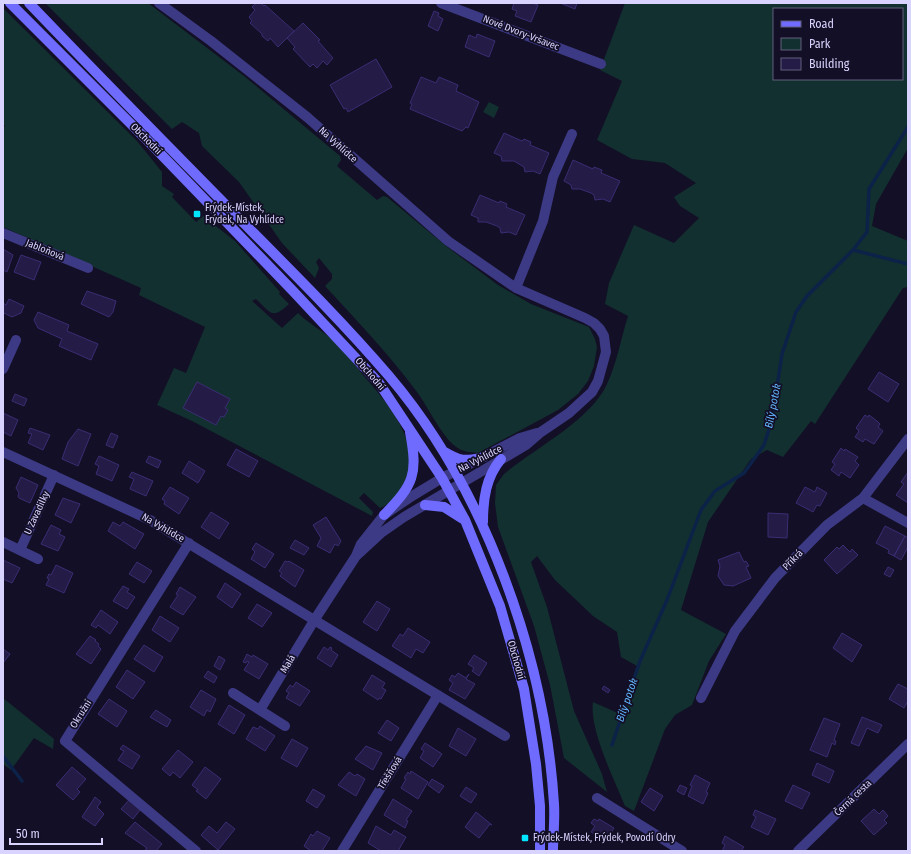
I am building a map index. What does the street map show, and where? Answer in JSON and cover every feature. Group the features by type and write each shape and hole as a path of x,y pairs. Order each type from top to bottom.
{"main road":[{"name":"Obchodní","path":"10,3 146,138 379,383 409,426 442,478 465,520 500,606 524,689 536,764 540,806 540,851"},
{"name":"Obchodní","path":"29,3 304,283 390,377 421,419 462,484 482,524 514,604 537,686 549,754 555,806 553,851"},
{"path":"384,515 403,496 412,478 415,466 409,426"},
{"path":"440,450 459,460 470,461 484,457"},
{"path":"482,524 486,490 490,476 502,459"},
{"path":"425,505 444,507 465,520"}],"street":[{"name":"Na Vyhlídce","path":"159,3 307,117 448,241 516,288 594,323 604,336 606,344 604,361 592,392 569,413 526,444 381,533 356,556"},
{"name":"Nové Dvory-Vršavec","path":"441,3 601,64"},
{"path":"516,288 543,221 553,177 572,134"},
{"name":"Jabloňová","path":"3,233 88,268"},
{"path":"3,369 16,340"},
{"name":"Na Vyhlídce","path":"315,619 356,556 361,544 384,515 442,478 520,438 541,432"},
{"name":"Příkrá","path":"700,698 736,631 775,578 827,525 863,498 908,439"},
{"name":"Na Vyhlídce","path":"3,452 150,520 506,736"},
{"name":"U Zavadilky","path":"20,550 54,475"},
{"path":"863,498 908,523"},
{"path":"3,542 38,559"},
{"name":"Okružní","path":"189,543 65,741 196,851"},
{"name":"Malá","path":"260,710 315,619"},
{"path":"233,693 285,726"},
{"name":"Třešňová","path":"342,851 438,695"},
{"name":"Černá cesta","path":"798,851 908,744"},
{"path":"597,798 682,851"}],"green space":[{"path":"45,3 148,3 244,76 340,156 341,160 337,166 377,200 383,196 387,197 446,246 498,285 531,304 589,327 597,347 594,366 588,381 578,394 558,410 478,453 458,448 445,435 417,392 395,364 325,286 332,279 332,274 319,258 316,262 319,268 315,278 282,243 239,182 202,146 199,133 182,122 172,129"},
{"path":"625,3 908,3 908,148 876,204 872,226 908,241 908,287 903,288 815,424 811,421 783,457 767,450 751,459 708,522 681,610 726,634 709,661 692,705 675,715 665,729 634,811 625,806 603,754 595,726 593,702 620,714 637,666 621,657 617,632 593,616 555,580 537,556 531,562 547,607 574,711 602,774 607,792 564,758 550,685 534,626 498,527 495,503 496,485 504,474 561,433 589,410 607,384 616,359 628,316 605,304 609,283 634,225 674,243 699,218 680,206 674,197 696,183 665,163 632,159 597,140 622,81 600,70"},
{"path":"3,8 137,141 162,172 162,186 174,194 172,197 196,222 203,216 235,241 289,304 279,312 272,313 256,299 252,301 282,328 298,313 330,338 346,354 392,411 406,438 409,452 409,467 405,482 391,501 384,506 380,508 364,493 359,498 373,512 372,516 192,421 157,405 174,368 186,373 205,327 139,295 141,288 3,227 3,128 5,126 3,124"},
{"path":"489,102 499,107 494,118 483,112"},
{"path":"3,698 54,739 53,749 34,738 11,770 3,764"}],"building":[{"path":"256,3 265,5 294,31 278,47 270,38 268,41 262,36 262,34 250,23 252,21 249,17 255,10 252,7"},
{"path":"514,3 532,3 538,5 531,22 515,16 517,11 512,9"},
{"path":"560,3 577,3 575,9"},
{"path":"434,11 439,13 438,16 443,19 438,31 428,26"},
{"path":"303,23 320,40 318,41 333,58 327,65 323,61 317,68 313,64 310,67 293,49 295,47 287,38"},
{"path":"477,34 495,41 489,57 465,47 469,35 476,38"},
{"path":"376,59 392,87 348,112 346,108 344,109 330,85"},
{"path":"421,77 436,83 439,77 458,85 456,91 479,102 468,128 466,127 462,131 410,109 412,104 410,103"},
{"path":"504,133 522,141 524,139 531,142 530,145 549,153 540,174 533,171 525,172 524,167 514,161 502,161 501,156 494,153"},
{"path":"573,160 593,169 594,167 602,170 601,173 620,181 610,202 603,199 595,200 594,195 591,193 580,189 572,189 571,185 564,181"},
{"path":"480,195 499,203 500,201 507,204 506,207 525,215 516,235 509,232 501,233 500,228 497,226 486,222 478,222 478,218 471,215"},
{"path":"3,249 13,255 7,272 3,270"},
{"path":"21,255 41,262 34,280 14,272"},
{"path":"87,291 116,301 113,312 109,317 81,304"},
{"path":"9,299 24,306 21,313 12,317 4,313 3,315 3,303 6,305"},
{"path":"38,312 69,325 67,331 98,344 91,360 59,346 62,339 38,328 34,320"},
{"path":"879,372 899,384 888,402 868,389"},
{"path":"197,382 230,399 225,408 228,410 224,417 221,416 216,425 183,408"},
{"path":"15,394 27,399 24,406 12,401"},
{"path":"3,413 18,420 11,436 3,432"},
{"path":"865,415 868,417 869,415 877,421 880,424 878,427 883,431 874,444 865,439 863,442 855,437 859,431 856,428"},
{"path":"30,428 50,435 43,450 28,443 32,434 28,433"},
{"path":"78,429 91,434 78,466 62,459 68,442"},
{"path":"111,433 118,436 113,448 106,445"},
{"path":"841,448 844,451 845,449 858,457 855,461 859,465 850,478 841,472 839,476 831,470 835,464 832,462"},
{"path":"236,449 258,461 249,477 227,465"},
{"path":"99,456 119,465 112,481 96,474 99,466 95,464"},
{"path":"149,456 161,461 158,468 146,462"},
{"path":"189,461 205,471 198,483 182,473"},
{"path":"132,472 153,481 146,496 130,489 134,479 129,477"},
{"path":"908,472 908,503 896,495 904,484 901,482"},
{"path":"21,477 38,485 30,503 19,498 18,496 19,493 16,488"},
{"path":"170,487 189,498 179,514 164,504 165,501 162,499"},
{"path":"805,487 815,492 817,487 827,493 820,506 817,505 813,512 796,503"},
{"path":"63,498 80,504 71,523 55,515"},
{"path":"211,512 229,523 219,539 201,527"},
{"path":"768,513 788,514 787,538 768,537"},
{"path":"326,517 341,541 338,546 335,544 330,553 317,546 321,538 313,525"},
{"path":"113,522 120,526 123,522 144,534 135,549 108,531"},
{"path":"51,525 61,530 59,534 65,537 58,551 41,544"},
{"path":"885,526 905,536 894,556 888,553 889,550 876,543"},
{"path":"905,536 908,538 908,547 901,560 894,556"},
{"path":"295,540 309,548 304,555 290,548"},
{"path":"256,543 274,554 265,568 251,559 255,552 252,549"},
{"path":"843,545 850,552 852,549 858,555 837,574 824,560 837,547 839,549"},
{"path":"739,552 744,562 746,561 749,566 746,567 751,578 733,586 724,585 718,576 720,566 718,560"},
{"path":"3,560 20,568 12,583 3,579"},
{"path":"285,561 289,561 304,570 295,587 280,576 282,573 279,571"},
{"path":"137,562 152,571 144,583 129,574"},
{"path":"56,565 73,573 64,593 46,585 49,579 47,578 49,574 51,575"},
{"path":"888,567 894,570 890,577 884,574"},
{"path":"225,583 241,594 232,608 217,597"},
{"path":"123,586 129,589 127,592 135,597 127,609 113,601"},
{"path":"180,587 196,597 183,615 170,607 178,595 176,594"},
{"path":"377,601 390,609 377,631 363,622"},
{"path":"257,604 272,613 262,627 248,618"},
{"path":"101,610 118,622 110,634 98,625 96,628 91,625"},
{"path":"160,616 179,628 170,642 152,630"},
{"path":"408,628 430,642 423,653 416,649 411,658 392,646 400,634 403,636"},
{"path":"842,633 862,645 852,662 833,648"},
{"path":"90,636 96,640 95,641 99,644 98,646 101,649 91,664 76,654"},
{"path":"144,645 163,657 154,672 134,659"},
{"path":"324,647 328,650 330,647 332,648 331,650 338,655 331,667 317,658"},
{"path":"3,649 10,654 3,663"},
{"path":"247,654 252,657 253,655 268,664 259,679 244,670 249,662 243,662"},
{"path":"474,655 487,663 479,676 472,671 474,668 468,664"},
{"path":"219,656 225,660 220,670 214,666"},
{"path":"127,670 145,682 133,699 116,687"},
{"path":"208,671 217,677 214,683 204,677"},
{"path":"458,673 466,678 469,674 466,679 475,684 465,699 449,690 453,683 449,680 452,675 455,677"},
{"path":"372,675 385,683 382,688 386,690 381,699 379,698 378,700 363,690"},
{"path":"296,682 310,691 300,706 286,698 289,693 286,691 290,685 293,687"},
{"path":"898,684 908,689 908,701 904,708 889,699"},
{"path":"604,686 610,690 608,693 602,689"},
{"path":"201,690 216,699 210,712 207,710 204,716 190,707"},
{"path":"109,699 127,711 117,727 98,714"},
{"path":"229,705 245,715 234,734 218,724"},
{"path":"156,710 171,720 167,727 150,717"},
{"path":"862,717 882,725 878,733 867,728 859,746 851,743"},
{"path":"824,718 840,724 834,740 836,741 835,745 832,743 827,757 810,750"},
{"path":"387,720 399,728 391,741 378,733"},
{"path":"260,726 275,736 265,751 246,739 253,727 258,729"},
{"path":"458,728 476,739 466,756 449,746"},
{"path":"292,739 308,748 297,767 281,758"},
{"path":"425,743 442,754 433,767 420,758 424,751 421,749"},
{"path":"123,745 140,756 132,769 118,760 124,751 120,749"},
{"path":"366,746 382,753 373,770 355,759"},
{"path":"178,750 193,762 180,778 173,772 170,776 162,769"},
{"path":"817,763 834,771 829,783 812,775"},
{"path":"72,767 86,779 77,789 80,792 73,800 56,785"},
{"path":"205,767 221,779 206,799 196,791 198,790 192,785"},
{"path":"411,771 428,782 418,799 401,788 406,779 404,778 408,772 410,774"},
{"path":"349,772 355,776 357,774 365,779 356,796 338,785"},
{"path":"695,775 710,783 706,792 708,793 703,804 688,796 692,786 690,785"},
{"path":"432,779 444,786 439,793 428,785"},
{"path":"680,785 687,788 684,795 677,791"},
{"path":"793,785 810,793 802,809 785,801"},
{"path":"466,787 477,794 471,803 460,796"},
{"path":"650,788 663,796 654,811 641,802"},
{"path":"313,789 325,796 317,808 306,801"},
{"path":"95,797 101,802 97,807 104,814 95,826 82,817"},
{"path":"393,799 412,811 406,820 408,821 405,828 384,815"},
{"path":"129,800 140,810 133,819 121,809"},
{"path":"874,809 879,814 883,810 888,816 884,820 887,823 874,835 861,821"},
{"path":"755,810 776,819 768,835 751,827 756,817 753,815"},
{"path":"476,812 492,825 490,824 479,838 465,827"},
{"path":"594,819 598,821 599,819 614,828 606,841 591,832 595,826 591,823"},
{"path":"135,822 162,844 156,851 144,851 147,848 125,833"},
{"path":"226,822 235,829 218,850 201,835 209,826 217,833"},
{"path":"376,826 391,835 394,830 406,837 398,851 381,851 368,843"},
{"path":"317,831 330,838 322,851 311,851 304,846 311,834 313,836"},
{"path":"725,836 744,847 741,851 722,851 725,845 722,843"}],"waterway":[{"path":"853,250 867,232 869,189 908,127"},
{"name":"Bílý potok","path":"612,745 640,661 667,600 701,510 715,491 744,473 764,445 772,420 782,354 796,312 807,296 853,250 908,264"},
{"path":"3,756 22,781"}],"place":[{"name":"Frýdek-Místek, Frýdek, Na Vyhlídce","path":"197,214"},
{"name":"Frýdek-Místek, Frýdek, Povodí Odry","path":"525,838"}]}
